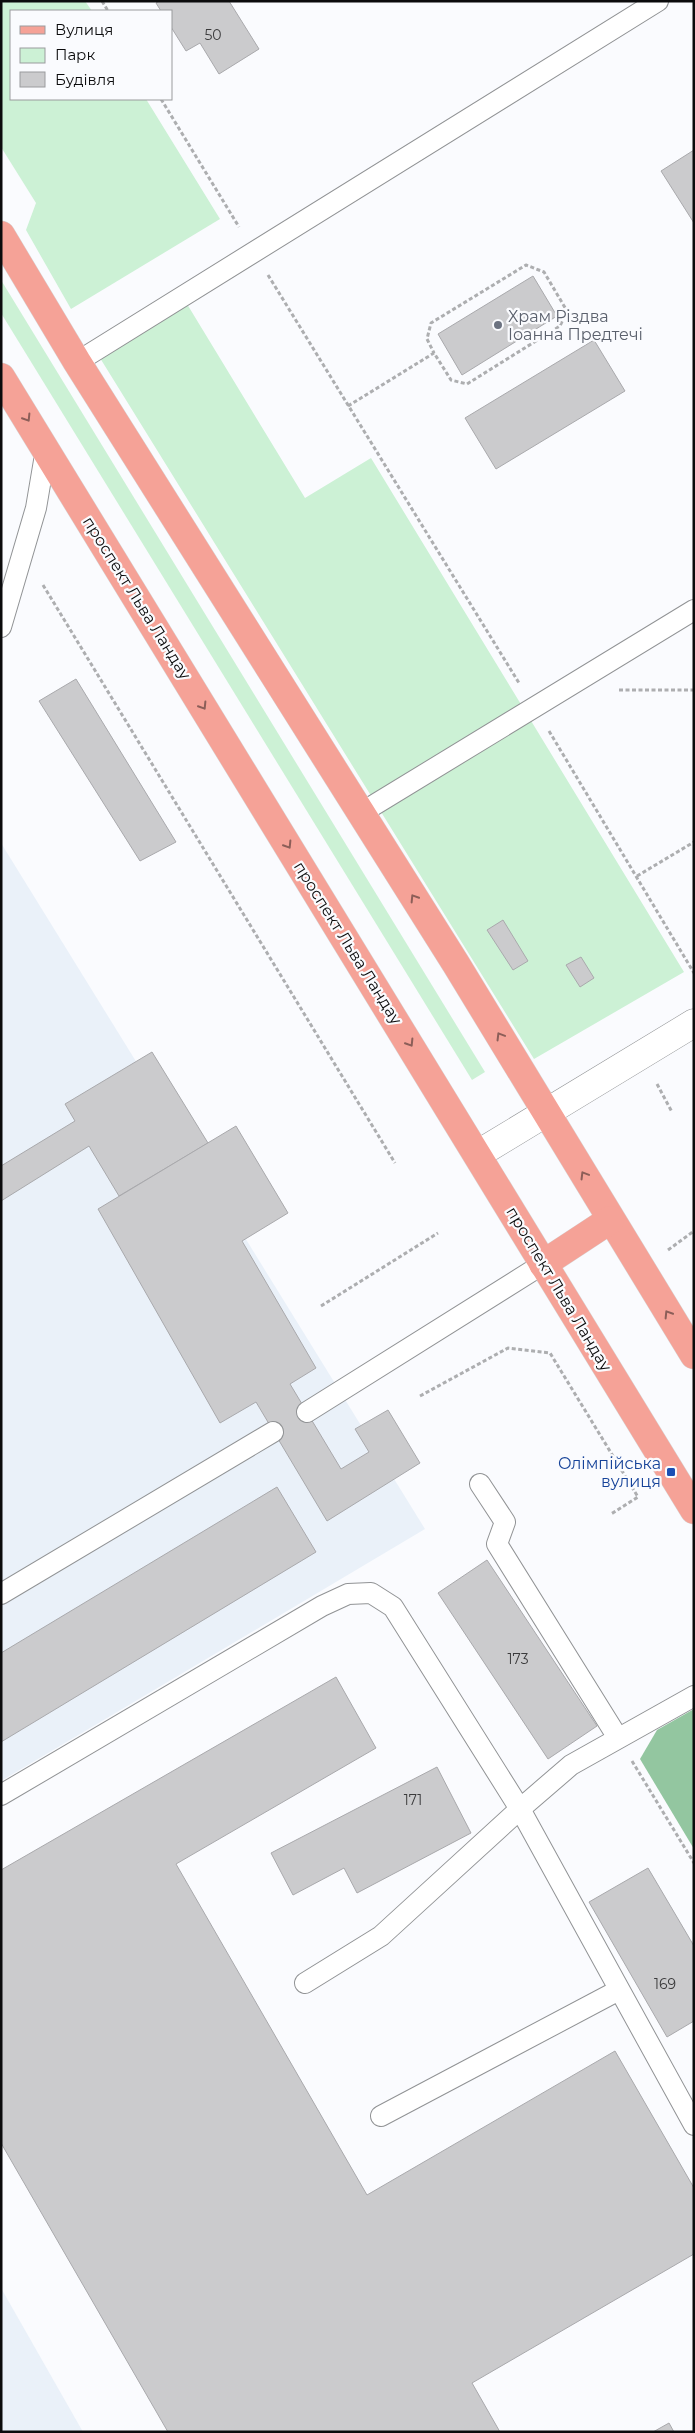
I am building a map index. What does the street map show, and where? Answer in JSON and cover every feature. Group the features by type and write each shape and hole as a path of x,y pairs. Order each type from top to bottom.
{"main road":[{"path":"1,236 546,1111 610,1220 694,1356"},
{"name":"проспект Льва Ландау","path":"1,377 694,1510"},
{"path":"542,1264 610,1220"}],"street":[{"path":"478,1154 546,1111 694,1023"}],"lane":[{"path":"78,362 658,1"},
{"path":"1,627 36,508 46,450"},
{"path":"361,813 694,610"},
{"path":"307,1412 542,1264"},
{"path":"1,1594 274,1432"},
{"path":"480,1484 505,1522 497,1544 618,1738"},
{"path":"1,1795 322,1606 348,1594 371,1593 392,1607 520,1810 694,2125"},
{"path":"305,1983 381,1936 571,1765 694,1696"},
{"path":"381,2116 619,1990"}],"path":[{"path":"162,100 534,707 694,973"},
{"path":"526,264 544,272 567,311 560,326 467,384 451,380 434,353 426,339 431,323 526,264"},
{"path":"348,406 434,353"},
{"path":"23,554 395,1163"},
{"path":"563,689 694,690"},
{"path":"637,876 694,842"},
{"path":"656,1082 672,1112"},
{"path":"668,1251 694,1231"},
{"path":"321,1306 438,1234"},
{"path":"420,1396 508,1348 550,1353 638,1497 611,1514"},
{"path":"618,1738 694,1863"}],"shaded area":[{"path":"1,843 425,1529 1,1781"},
{"path":"1,2288 83,2432 1,2432"}],"green space":[{"path":"1,1 85,1 91,10 10,10 10,100 147,100 220,219 71,309 26,230 36,203 1,147"},
{"path":"1,280 485,1072 472,1080 1,313"},
{"path":"187,304 305,498 371,458 684,972 534,1059 100,358"},
{"path":"694,1709 694,1849 640,1759 657,1730"}],"building":[{"path":"159,1 229,1 259,49 219,74 200,43 186,51 172,29 172,10 160,10 156,3"},
{"path":"694,150 694,223 661,171"},
{"name":"Храм Різдва Іоанна Предтечі","path":"533,276 557,316 462,375 438,334"},
{"path":"594,340 625,391 496,469 465,418"},
{"path":"76,679 176,842 140,861 39,701"},
{"path":"503,920 528,961 513,970 487,930"},
{"path":"581,957 594,978 580,987 566,965"},
{"path":"152,1052 208,1143 119,1196 89,1146 1,1201 1,1166 75,1121 65,1104"},
{"path":"236,1126 288,1213 242,1241 316,1368 290,1384 341,1469 369,1452 355,1429 388,1410 420,1463 327,1521 256,1402 220,1423 98,1209"},
{"path":"277,1487 316,1552 1,1742 1,1653"},
{"path":"487,1560 597,1726 548,1759 438,1593"},
{"path":"336,1677 376,1748 176,1864 367,2195 615,2051 694,2188 694,2254 472,2383 500,2432 168,2432 1,2143 1,1870"},
{"path":"437,1767 471,1833 357,1893 344,1868 293,1895 271,1853"},
{"path":"648,1868 694,1946 694,2021 667,2037 589,1902"},
{"path":"669,2423 674,2432 653,2432"}],"place":[{"name":"Храм Різдва Іоанна Предтечі","path":"498,325"},
{"name":"Олімпійська вулиця","path":"671,1472"}]}
